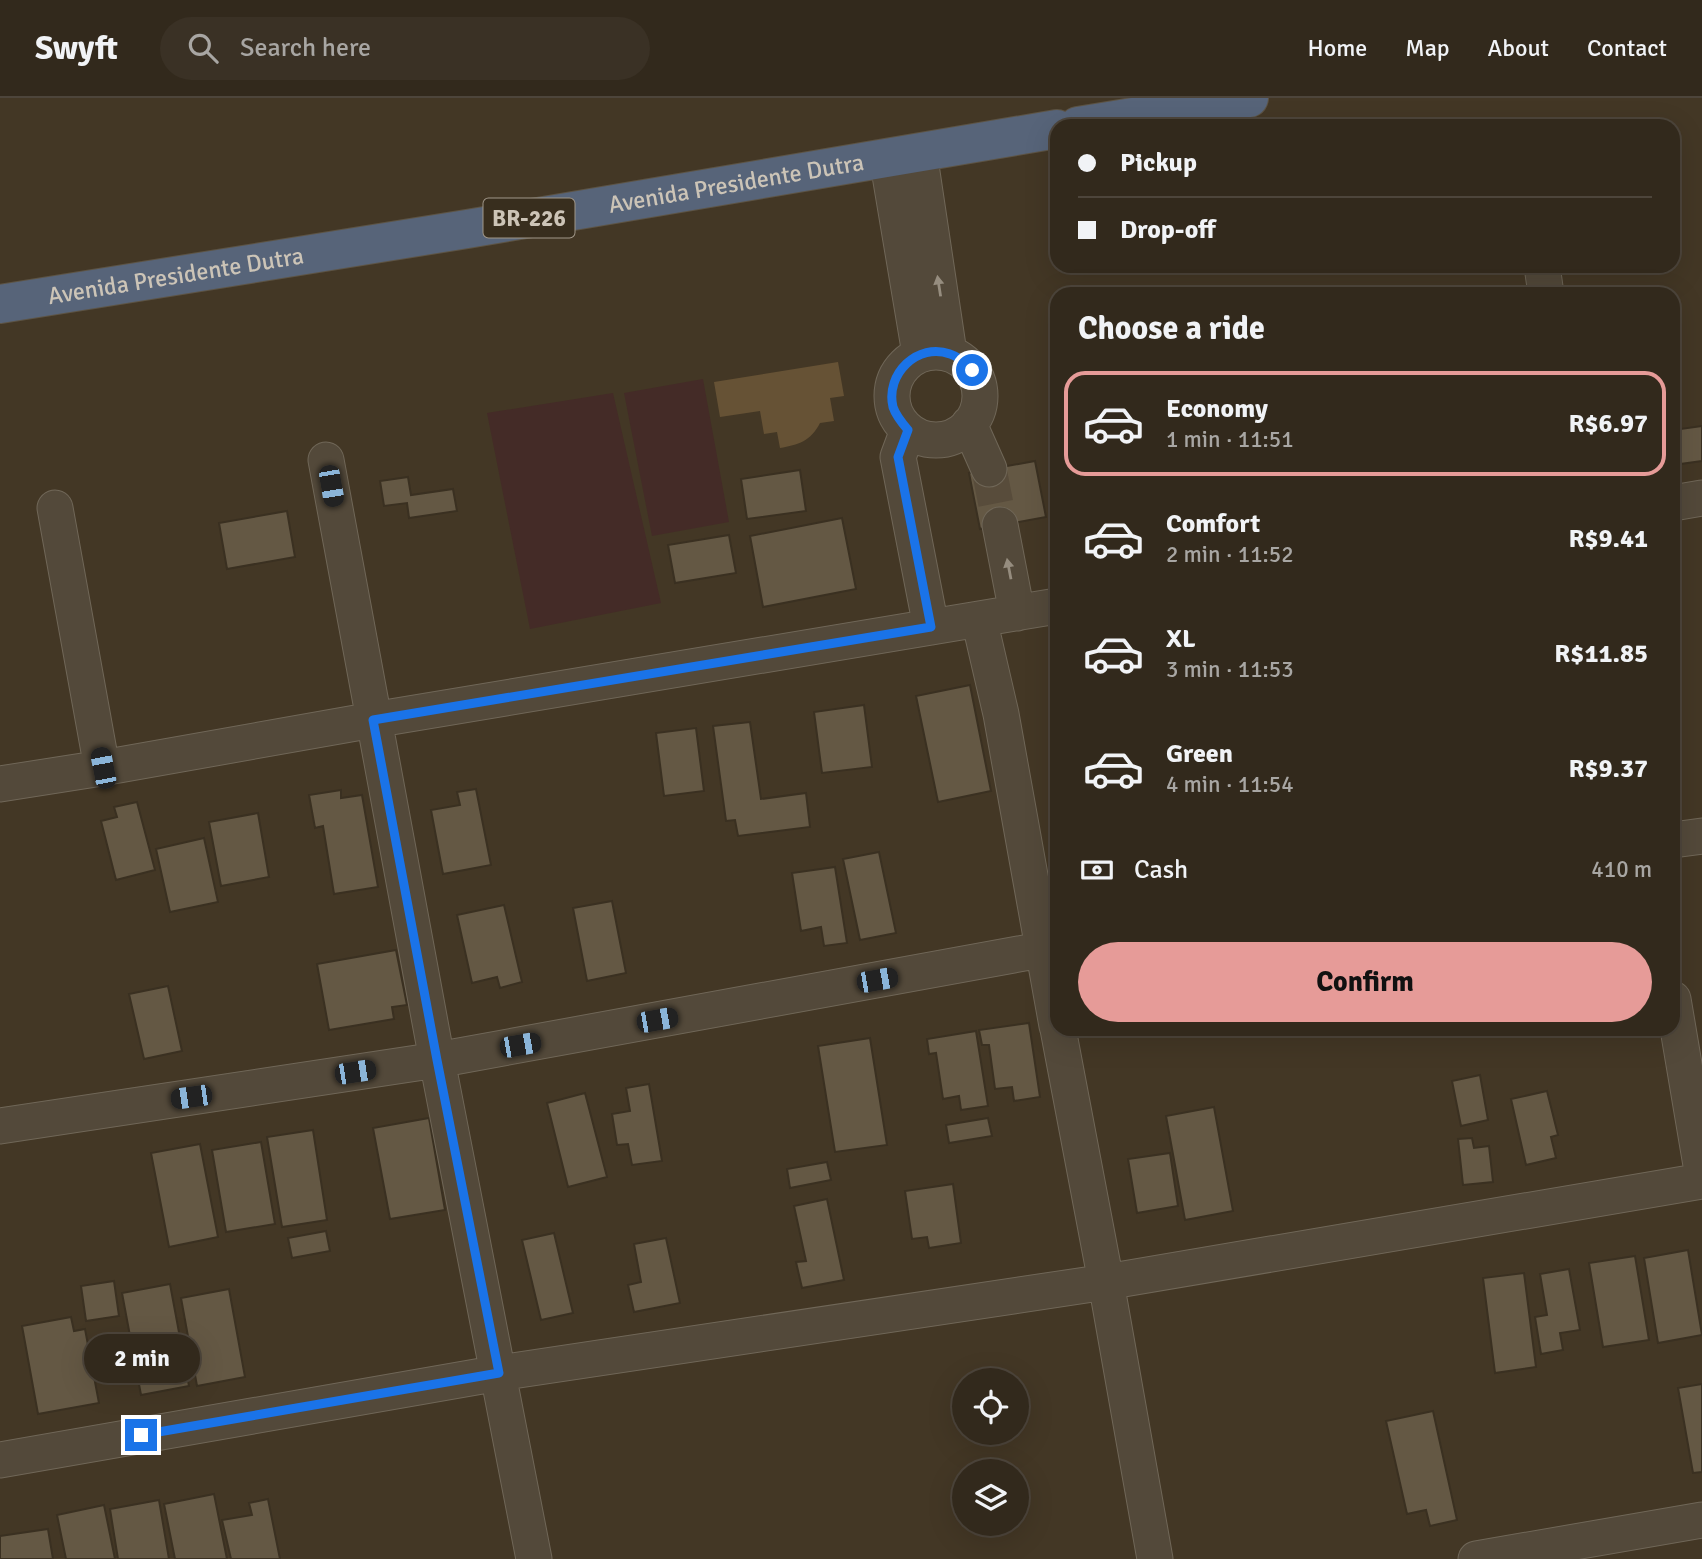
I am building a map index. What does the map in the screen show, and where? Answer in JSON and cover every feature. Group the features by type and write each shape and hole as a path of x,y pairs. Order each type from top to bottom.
{"highway":[{"path":"1120,119 1249,98"},
{"name":"Avenida Presidente Dutra","path":"0,304 467,229 1050,130"}],"street":[{"path":"903,154 935,354"},
{"path":"935,354 962,360 972,370 979,384 977,412 969,424 958,434 946,439 920,437 908,430 893,409 894,383 899,371 908,361 935,354"},
{"path":"969,424 989,469"},
{"path":"908,430 898,457 931,627"},
{"path":"326,460 437,1060 534,1559"},
{"path":"1680,502 1702,498"},
{"path":"55,508 103,768"},
{"path":"1000,525 1017,613"},
{"path":"0,784 1050,607"},
{"path":"0,1126 437,1060 1050,949 979,619"},
{"path":"1680,839 1702,836"},
{"path":"1059,1036 1155,1559"},
{"path":"1679,1036 1702,1171"},
{"path":"0,1460 499,1373 1106,1282 1702,1181"},
{"path":"1476,1559 1702,1520"}],"shaded area":[{"path":"838,362 844,396 830,398 834,421 820,423 803,441 780,448 777,432 764,434 760,411 720,417 714,382"},
{"path":"703,379 729,522 652,536 624,393"},
{"path":"613,393 661,603 530,629 487,413"}],"building":[{"path":"1702,426 1702,461 1680,464 1680,429"},
{"path":"1035,461 1046,517 980,529 969,473"},
{"path":"800,470 806,511 747,519 741,479"},
{"path":"408,477 411,495 453,489 457,511 409,518 407,503 384,506 380,481"},
{"path":"287,511 295,557 227,569 219,523"},
{"path":"842,518 856,589 763,607 750,536"},
{"path":"729,535 736,573 675,583 668,545"},
{"path":"970,685 991,791 938,802 916,696"},
{"path":"864,705 872,767 822,773 814,712"},
{"path":"750,722 761,799 806,793 810,827 738,836 735,820 726,821 713,726"},
{"path":"696,728 704,791 664,796 656,733"},
{"path":"476,789 491,865 443,874 431,810 460,805 457,792"},
{"path":"341,790 341,798 362,795 378,887 334,894 323,826 315,828 309,795"},
{"path":"137,802 155,870 116,880 101,821 117,817 114,807"},
{"path":"258,813 269,877 221,886 209,822"},
{"path":"204,838 218,902 170,912 156,849"},
{"path":"879,852 896,933 860,940 843,859"},
{"path":"835,867 847,943 824,946 821,927 801,931 792,873"},
{"path":"612,901 626,973 587,981 573,908"},
{"path":"504,905 522,982 500,988 497,977 472,983 457,915"},
{"path":"396,950 407,1005 392,1007 394,1019 329,1030 317,964"},
{"path":"168,986 182,1051 144,1059 129,994"},
{"path":"1029,1023 1040,1097 1014,1101 1012,1087 995,1089 989,1045 982,1045 979,1030"},
{"path":"976,1031 988,1106 961,1110 959,1096 943,1099 936,1053 929,1054 927,1039"},
{"path":"870,1038 887,1145 835,1152 818,1046"},
{"path":"1480,1075 1488,1120 1461,1126 1452,1081"},
{"path":"649,1084 662,1161 632,1165 628,1144 617,1145 612,1114 630,1111 626,1088"},
{"path":"1547,1091 1558,1135 1551,1137 1556,1158 1526,1165 1511,1099"},
{"path":"585,1093 607,1177 568,1187 547,1103"},
{"path":"1214,1107 1233,1211 1185,1220 1166,1116"},
{"path":"429,1118 445,1210 390,1219 373,1128"},
{"path":"988,1118 992,1136 949,1143 946,1125"},
{"path":"313,1130 327,1220 282,1227 267,1137"},
{"path":"1472,1138 1474,1148 1489,1146 1493,1182 1463,1185 1458,1139"},
{"path":"261,1142 275,1224 226,1232 212,1150"},
{"path":"200,1144 218,1237 169,1247 151,1153"},
{"path":"1170,1153 1178,1206 1137,1213 1128,1159"},
{"path":"827,1162 831,1180 790,1188 787,1169"},
{"path":"953,1184 961,1243 929,1248 927,1237 912,1239 905,1191"},
{"path":"827,1199 844,1280 802,1288 796,1262 806,1261 794,1206"},
{"path":"326,1231 330,1251 292,1258 288,1238"},
{"path":"554,1233 573,1313 541,1320 522,1240"},
{"path":"666,1238 680,1303 634,1312 628,1285 641,1282 634,1244"},
{"path":"1688,1250 1702,1335 1658,1343 1644,1258"},
{"path":"1635,1256 1649,1340 1603,1347 1589,1263"},
{"path":"1569,1269 1580,1330 1560,1333 1563,1350 1541,1354 1535,1317 1547,1315 1540,1274"},
{"path":"1524,1273 1536,1367 1495,1373 1483,1278"},
{"path":"114,1281 119,1316 86,1321 81,1286"},
{"path":"170,1284 189,1386 141,1395 122,1293"},
{"path":"229,1289 245,1377 197,1386 181,1298"},
{"path":"71,1317 74,1331 85,1329 99,1403 38,1414 22,1326"},
{"path":"1702,1384 1702,1472 1693,1473 1678,1388"},
{"path":"1433,1411 1457,1520 1430,1526 1426,1510 1407,1514 1386,1421"},
{"path":"214,1494 227,1559 175,1559 164,1504"},
{"path":"268,1499 280,1559 231,1559 222,1520 252,1515 249,1503"},
{"path":"159,1500 169,1559 118,1559 110,1509"},
{"path":"104,1505 115,1559 66,1559 57,1515"},
{"path":"48,1529 53,1559 0,1559 0,1536"}],"tunnel":[{"path":"989,469 1000,525"}],"route":[{"path":"141,1435 499,1373 373,720 931,627 898,457 908,430 893,409 894,383 899,371 908,361 920,354 935,351 949,353 972,370"}]}
